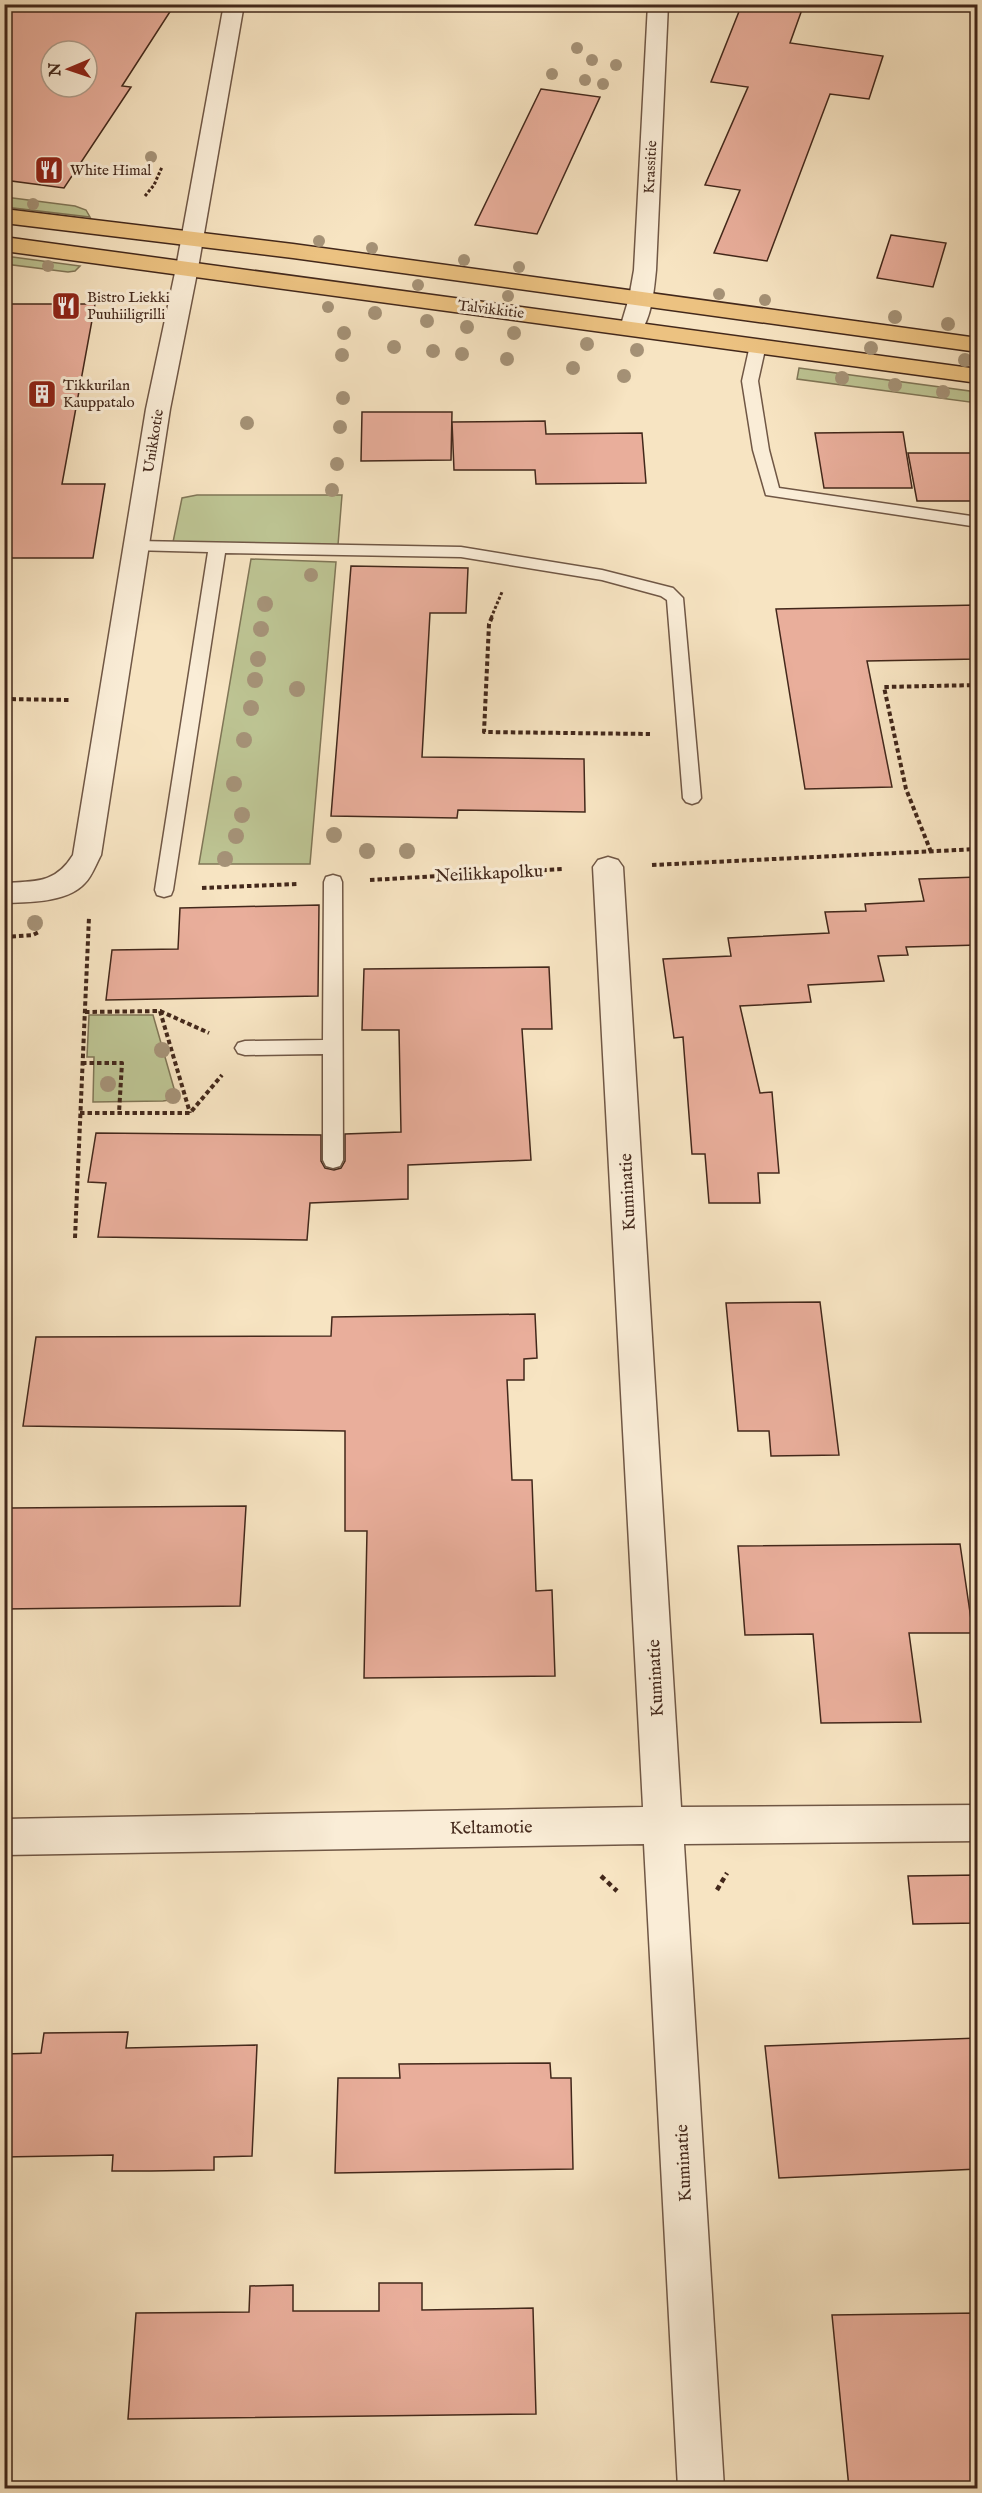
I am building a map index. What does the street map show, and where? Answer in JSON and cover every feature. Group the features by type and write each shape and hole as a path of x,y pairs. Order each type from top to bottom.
{"main road":[{"name":"Talvikkitie","path":"4,216 194,238 978,345"},
{"name":"Talvikkitie","path":"4,244 978,376"}],"street":[{"name":"Unikkotie","path":"4,893 50,890 74,878 87,855 159,409 179,299 194,238 215,101 234,4"},
{"name":"Krassitie","path":"632,328 641,298 645,270 658,4"},
{"name":"Kuminatie","path":"608,867 701,2488"},
{"name":"Keltamotie","path":"4,1837 592,1825 978,1823"}],"lane":[{"path":"758,345 750,381 761,450 772,492 978,522"},
{"path":"137,546 461,552 602,575 668,592 675,598 692,798"},
{"path":"164,890 217,548"},
{"path":"333,882 333,1160"},
{"path":"245,1048 333,1047"}],"path":[{"path":"514,561 489,624 484,732 687,735"},
{"path":"931,852 906,789 884,687 978,685"},
{"path":"4,699 78,700"},
{"name":"Neilikkapolku","path":"164,890 978,849"},
{"path":"75,1238 89,916"},
{"path":"80,1113 190,1113 160,1011 85,1012"},
{"path":"82,1063 122,1063 119,1113"}],"green space":[{"path":"5,197 75,206 86,210 90,217 5,207"},
{"path":"5,256 80,266 75,271 68,272 5,264"},
{"path":"799,368 977,392 977,403 797,379"},
{"path":"197,495 342,495 338,545 173,542 182,498"},
{"path":"251,559 336,562 310,864 199,864"},
{"path":"89,1015 153,1015 177,1099 93,1102 94,1057 87,1057"}],"building":[{"path":"4,4 175,4 122,86 131,87 64,188 4,180"},
{"path":"742,4 804,4 790,43 883,56 869,99 830,94 767,261 714,253 740,190 705,185 748,87 711,82"},
{"path":"541,89 600,97 537,234 475,225"},
{"path":"891,235 946,243 933,287 877,278"},
{"name":"Tikkurilan Kauppatalo","path":"4,304 95,304 62,484 105,484 93,558 4,558"},
{"path":"362,412 452,412 451,460 361,461"},
{"path":"545,421 546,434 642,433 646,483 536,484 535,470 454,470 452,422"},
{"path":"903,432 912,488 824,488 815,433"},
{"path":"908,453 978,453 978,501 917,501"},
{"path":"351,566 468,568 466,613 430,613 422,757 584,759 585,812 458,810 457,818 331,816"},
{"path":"978,605 978,659 867,661 892,787 805,789 776,609"},
{"path":"978,877 978,945 906,947 908,955 878,956 884,981 808,985 811,1002 740,1006 760,1093 772,1092 779,1173 758,1173 760,1203 709,1203 705,1154 692,1154 683,1037 674,1038 663,959 731,956 728,938 829,933 825,912 866,911 865,904 924,901 919,879"},
{"path":"319,905 318,996 106,1000 112,950 178,949 180,908"},
{"path":"549,967 552,1029 522,1029 531,1160 408,1165 408,1199 310,1203 307,1240 98,1237 106,1183 88,1182 96,1133 321,1135 321,1161 325,1168 334,1170 341,1168 345,1161 345,1134 401,1132 399,1030 362,1030 364,969"},
{"path":"820,1302 839,1455 771,1456 769,1431 738,1431 726,1303"},
{"path":"535,1314 537,1358 524,1359 524,1380 507,1380 512,1480 532,1480 536,1591 552,1590 555,1676 364,1678 367,1531 345,1531 345,1431 23,1426 36,1337 331,1336 332,1317"},
{"path":"246,1506 240,1606 4,1609 4,1561 11,1508"},
{"path":"960,1544 973,1633 909,1633 921,1722 821,1723 813,1634 745,1635 738,1546"},
{"path":"978,1875 978,1923 913,1924 908,1876"},
{"path":"128,2032 126,2048 257,2045 252,2156 214,2157 214,2170 151,2171 112,2171 113,2155 4,2157 4,2054 41,2053 44,2033"},
{"path":"978,2038 978,2169 779,2178 765,2046"},
{"path":"550,2063 551,2078 571,2078 573,2169 335,2173 338,2078 400,2078 399,2064"},
{"path":"379,2283 422,2283 422,2310 533,2308 536,2414 128,2419 136,2313 249,2312 250,2286 293,2285 293,2311 379,2311"},
{"path":"978,2313 978,2488 849,2488 832,2315"}],"place":[{"name":"White Himal","path":"49,170"},
{"name":"Bistro Liekki Puuhiiligrilli","path":"66,306"},
{"name":"Tikkurilan Kauppatalo","path":"42,394"}]}
